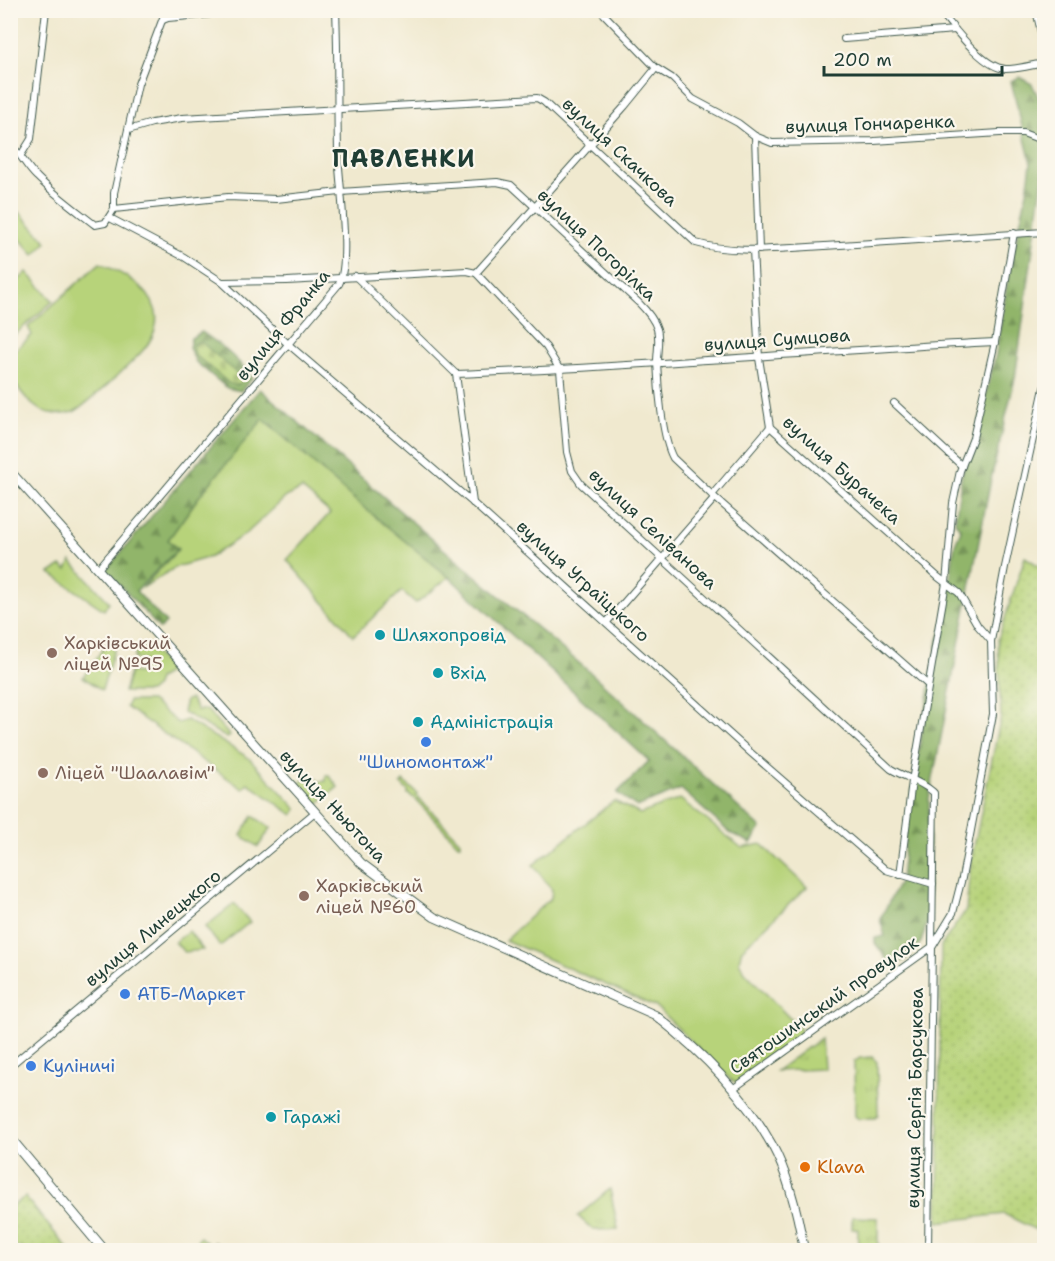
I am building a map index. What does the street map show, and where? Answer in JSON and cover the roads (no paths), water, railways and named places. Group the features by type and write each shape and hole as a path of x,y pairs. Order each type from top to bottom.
{"main road":[{"path":"10,1138 104,1251"}],"street":[{"path":"21,155 31,139 46,10"},
{"path":"10,144 37,177 95,225 105,223 114,209 114,193 138,84 166,10"},
{"path":"163,20 255,10"},
{"name":"вулиця Франка","path":"98,569 343,277 344,242 340,192 336,10"},
{"name":"вулиця Гончаренка","path":"600,10 649,58 656,68 672,78 693,99 738,123 755,136 772,143 1023,133 1044,141"},
{"path":"939,10 955,30 992,65 1005,69 1044,63"},
{"path":"1036,10 1043,31 1044,46"},
{"path":"844,39 955,30"},
{"path":"110,218 184,257 222,282 287,281 467,271 476,273 656,68"},
{"name":"вулиця Скачкова","path":"128,130 182,118 537,98 696,243 719,248 756,250 1044,232"},
{"name":"вулиця Бурачека","path":"755,136 759,358 770,427 959,593 978,626 990,641"},
{"name":"вулиця Погорілка","path":"114,209 228,197 276,199 340,192 504,182 511,185 646,310 658,330 657,364 669,451 688,473 927,684"},
{"path":"900,875 927,684 946,583 952,503 962,466 973,438 995,342 1014,233"},
{"name":"вулиця Селіванова","path":"476,273 546,347 560,370 567,452 572,471 581,484 891,769 930,789 934,794"},
{"path":"355,276 456,374 473,503"},
{"name":"вулиця Уграїцького","path":"222,282 288,344 473,503 751,753 886,870 923,879 933,884"},
{"name":"вулиця Сумцова","path":"456,374 560,370 995,342"},
{"path":"933,946 953,913 965,866 993,714 990,641 1044,388"},
{"path":"894,403 962,466"},
{"path":"606,622 662,560 770,427"},
{"name":"вулиця Ньютона","path":"10,471 361,863 434,917 655,1015 684,1038 734,1088 772,1145 796,1212 804,1251"},
{"name":"вулиця Сергія Барсукова","path":"928,1251 934,794"},
{"name":"вулиця Линецького","path":"10,1066 315,812"},
{"name":"Святошинський провулок","path":"734,1088 933,946"}],"place":[{"name":"Шляхопровід","path":"380,635"},
{"name":"Харківський ліцей №95","path":"52,653"},
{"name":"Вхід","path":"438,673"},
{"name":"Адміністрація","path":"418,722"},
{"name":"\"Шиномонтаж\"","path":"426,742"},
{"name":"Ліцей \"Шаалавім\"","path":"43,773"},
{"name":"Харківський ліцей №60","path":"304,896"},
{"name":"АТБ-Маркет","path":"125,994"},
{"name":"Куліничі","path":"31,1066"},
{"name":"Гаражі","path":"271,1117"},
{"name":"Klava","path":"805,1167"}],"district":[{"name":"ПАВЛЕНКИ","path":"404,159"}]}
